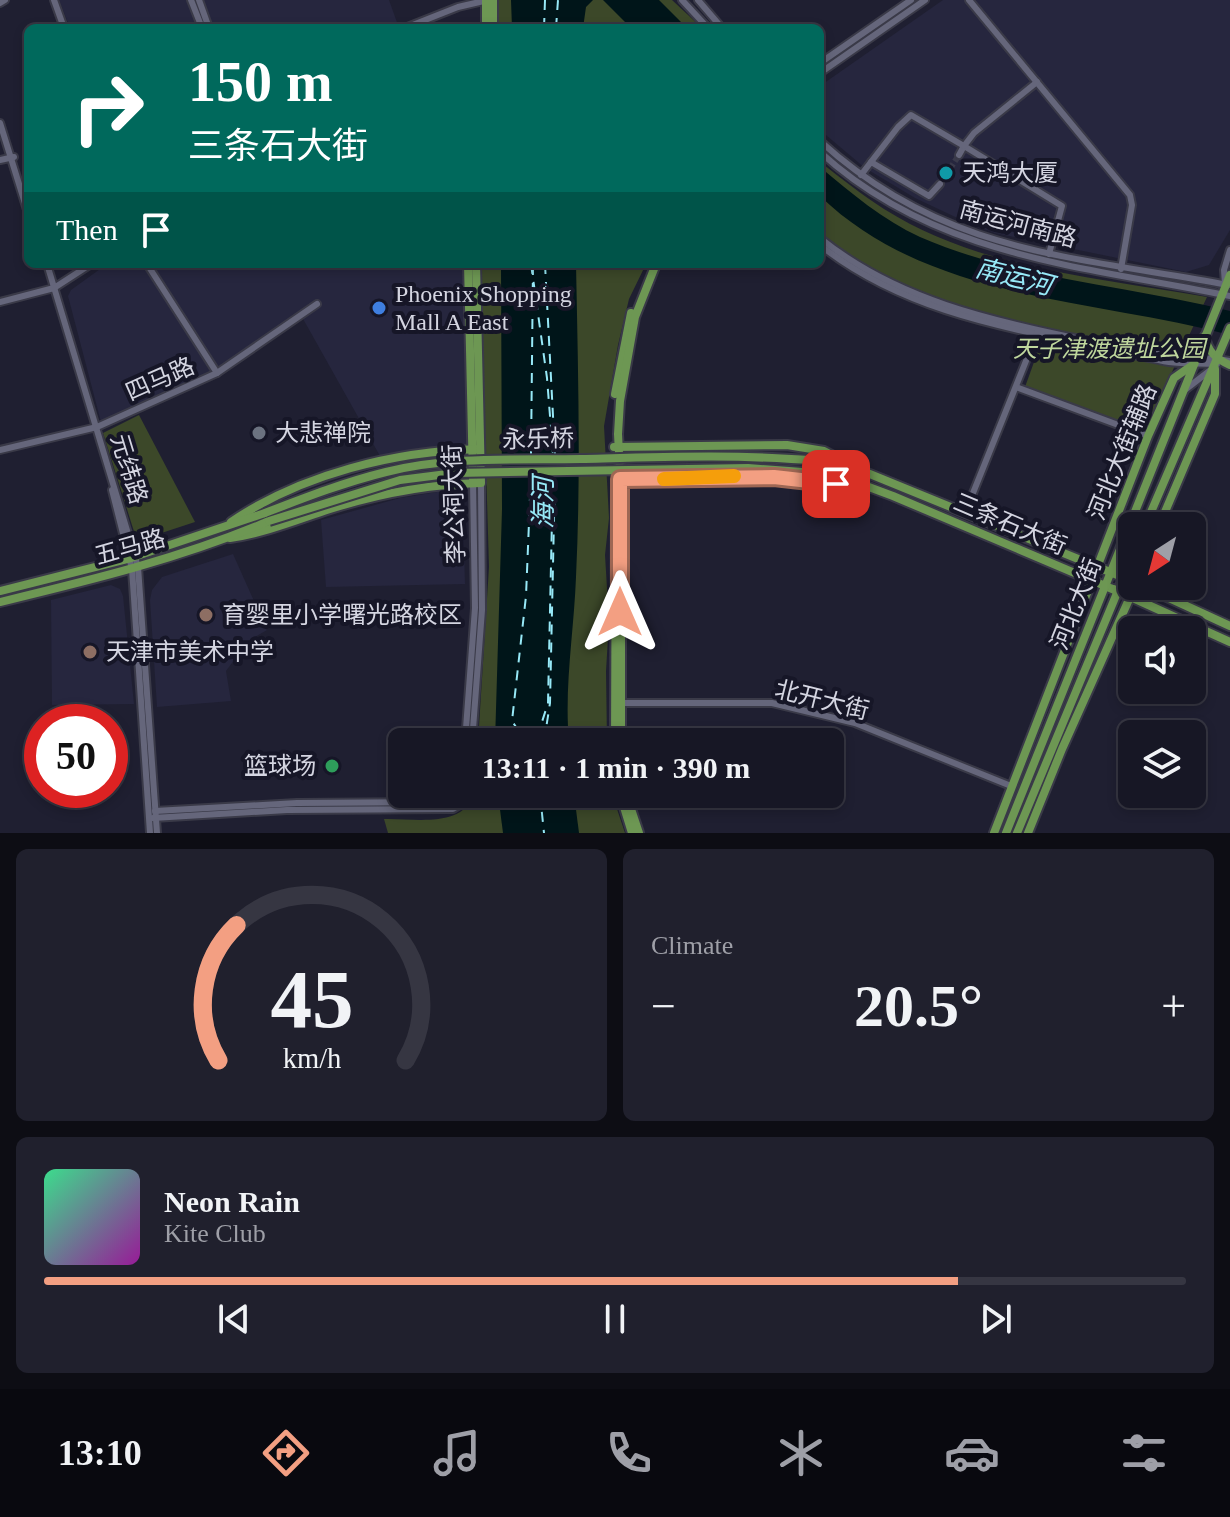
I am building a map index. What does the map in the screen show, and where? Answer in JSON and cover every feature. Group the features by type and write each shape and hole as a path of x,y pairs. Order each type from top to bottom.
{"main road":[{"path":"486,24 489,2"},
{"path":"489,2 492,24"},
{"name":"李公祠大街","path":"468,268 477,483"},
{"name":"李公祠大街","path":"476,268 476,449"},
{"path":"615,728 618,479 614,398 627,327 649,268"},
{"path":"616,447 625,361 638,307 654,268"},
{"name":"河北大街","path":"1006,833 1084,640 1114,580 1122,543 1230,275"},
{"path":"1165,512 1215,394 1223,363 1224,342 1230,328"},
{"path":"1205,336 1208,349 1223,363"},
{"name":"河北大街辅路","path":"1028,833 1062,749 1114,580 1148,436 1174,378 1195,361"},
{"path":"1152,512 1223,363"},
{"name":"三条石大街","path":"616,447 787,445 824,451 860,470 1114,580 1144,602 1230,642"},
{"path":"225,526 253,507 386,459 425,452 476,449"},
{"name":"永乐桥","path":"267,517 386,472 439,464 703,457 819,461"},
{"name":"三条石大街","path":"819,461 860,470"},
{"name":"永乐桥","path":"267,517 389,483 455,473 748,468 816,473"},
{"name":"三条石大街","path":"816,473 861,484 1080,575 1114,580"},
{"name":"三条石大街","path":"618,479 774,477 861,484"},
{"path":"230,538 271,530 390,492 447,483 477,483"},
{"name":"五马路","path":"0,591 133,557 225,526 267,517"},
{"name":"五马路","path":"0,602 135,568 230,538 267,517"},
{"path":"994,833 1084,600 1114,580"},
{"path":"1100,630 1114,613 1114,580"},
{"name":"河北大街","path":"1017,833 1117,591 1114,580"},
{"name":"三条石大街","path":"1114,580 1117,591"},
{"path":"1174,600 1230,626"},
{"path":"616,703 619,728"},
{"path":"624,808 632,833"},
{"path":"631,808 639,833"}],"street":[{"path":"54,0 63,24"},
{"path":"191,0 200,24"},
{"path":"199,0 208,24"},
{"path":"682,0 704,24"},
{"path":"824,60 911,2 925,0"},
{"path":"969,0 1130,195 1132,205 1120,276"},
{"path":"692,10 699,1 719,24"},
{"path":"415,24 458,7 489,2"},
{"path":"424,24 489,2"},
{"path":"824,70 911,2"},
{"path":"959,155 974,133 1037,82"},
{"path":"0,114 24,199"},
{"path":"861,175 911,115 1062,206 1049,254"},
{"path":"0,123 24,192"},
{"name":"南运河南路","path":"824,144 861,175 910,206 993,240 1049,254 1227,285"},
{"name":"南运河南路","path":"824,155 877,196 945,231 1009,253 1223,297"},
{"path":"0,160 12,157"},
{"path":"871,162 929,196 940,184"},
{"path":"824,241 847,260 888,283 970,313 1038,332"},
{"path":"824,248 853,271 901,294 966,317 1171,362 1223,363"},
{"path":"1227,285 1224,270 1230,250"},
{"name":"元纬路","path":"46,268 133,557 153,815 157,833"},
{"path":"0,300 50,286 81,268"},
{"path":"150,268 217,373"},
{"name":"四马路","path":"0,450 96,427 217,373 317,304"},
{"path":"965,513 1038,332"},
{"path":"1183,393 1223,363"},
{"path":"1016,387 1148,436"},
{"name":"李公祠大街","path":"466,728 476,595 477,483"},
{"name":"李公祠大街","path":"473,728 482,610 477,483"},
{"name":"北开大街","path":"616,703 732,702 787,706 855,723 1011,786"},
{"path":"153,815 297,803 388,802"},
{"path":"153,815 301,809 455,808"},
{"name":"元纬路","path":"150,833 153,815"}],"shaded area":[{"path":"59,0 389,0 398,24 68,24"},
{"path":"943,0 1230,0 1230,230 1209,265 1186,272 995,233 915,198 865,168 824,133 824,83"},
{"path":"101,268 463,268 467,443 380,456 302,317 219,369 101,422 68,296 71,290"},
{"path":"462,488 465,584 326,587 321,520 400,498"},
{"name":"育婴里小学曙光路校区","path":"233,554 267,630 248,641 226,671 231,701 157,707 150,600 152,590 162,577"},
{"name":"天津市美术中学","path":"111,585 120,589 134,704 52,704 51,600"}],"green space":[{"path":"498,0 672,0 698,24 499,24"},
{"name":"天子津渡遗址公园","path":"824,165 884,209 959,245 999,258 1082,277 1207,297 1144,432 1025,387 1046,329 950,303 903,286 849,257 824,236"},
{"path":"480,268 644,268 629,299 604,426 609,518 605,555 609,621 607,728 479,728 489,567"},
{"path":"139,415 195,522 137,541 103,433"},
{"path":"465,808 617,808 625,833 388,833 384,819 436,819 459,813"}],"water":[{"path":"511,0 593,0 586,7 584,24 512,24"},
{"path":"603,0 659,0 683,24 627,24"},
{"name":"南运河","path":"824,170 880,214 920,237 996,263 1230,311 1230,335 1014,291 961,276 911,257 863,231 824,199"},
{"name":"海河","path":"501,268 576,268 578,499 568,728 495,728 502,509"},
{"path":"500,808 576,808 579,833 503,833"}],"ferry route":[{"path":"544,24 545,0"},
{"path":"556,24 558,0"},
{"path":"532,268 547,378 553,454"},
{"path":"531,455 533,268"},
{"path":"545,268 555,454"},
{"path":"531,473 526,596 512,721 516,727 532,731 541,725 548,703 553,473"},
{"path":"546,728 550,703 555,473"},
{"path":"541,808 544,833"}],"tunnel":[{"path":"940,184 959,155"}],"slow traffic":[{"path":"664,479 734,476"}],"place":[{"name":"天鸿大厦","path":"946,173"},
{"name":"Phoenix Shopping Mall A East","path":"379,308"},
{"name":"大悲禅院","path":"259,433"},
{"name":"育婴里小学曙光路校区","path":"206,615"},
{"name":"天津市美术中学","path":"90,652"},
{"name":"篮球场","path":"332,766"}],"route":[{"path":"620,612 620,479 774,477 836,484"}]}
